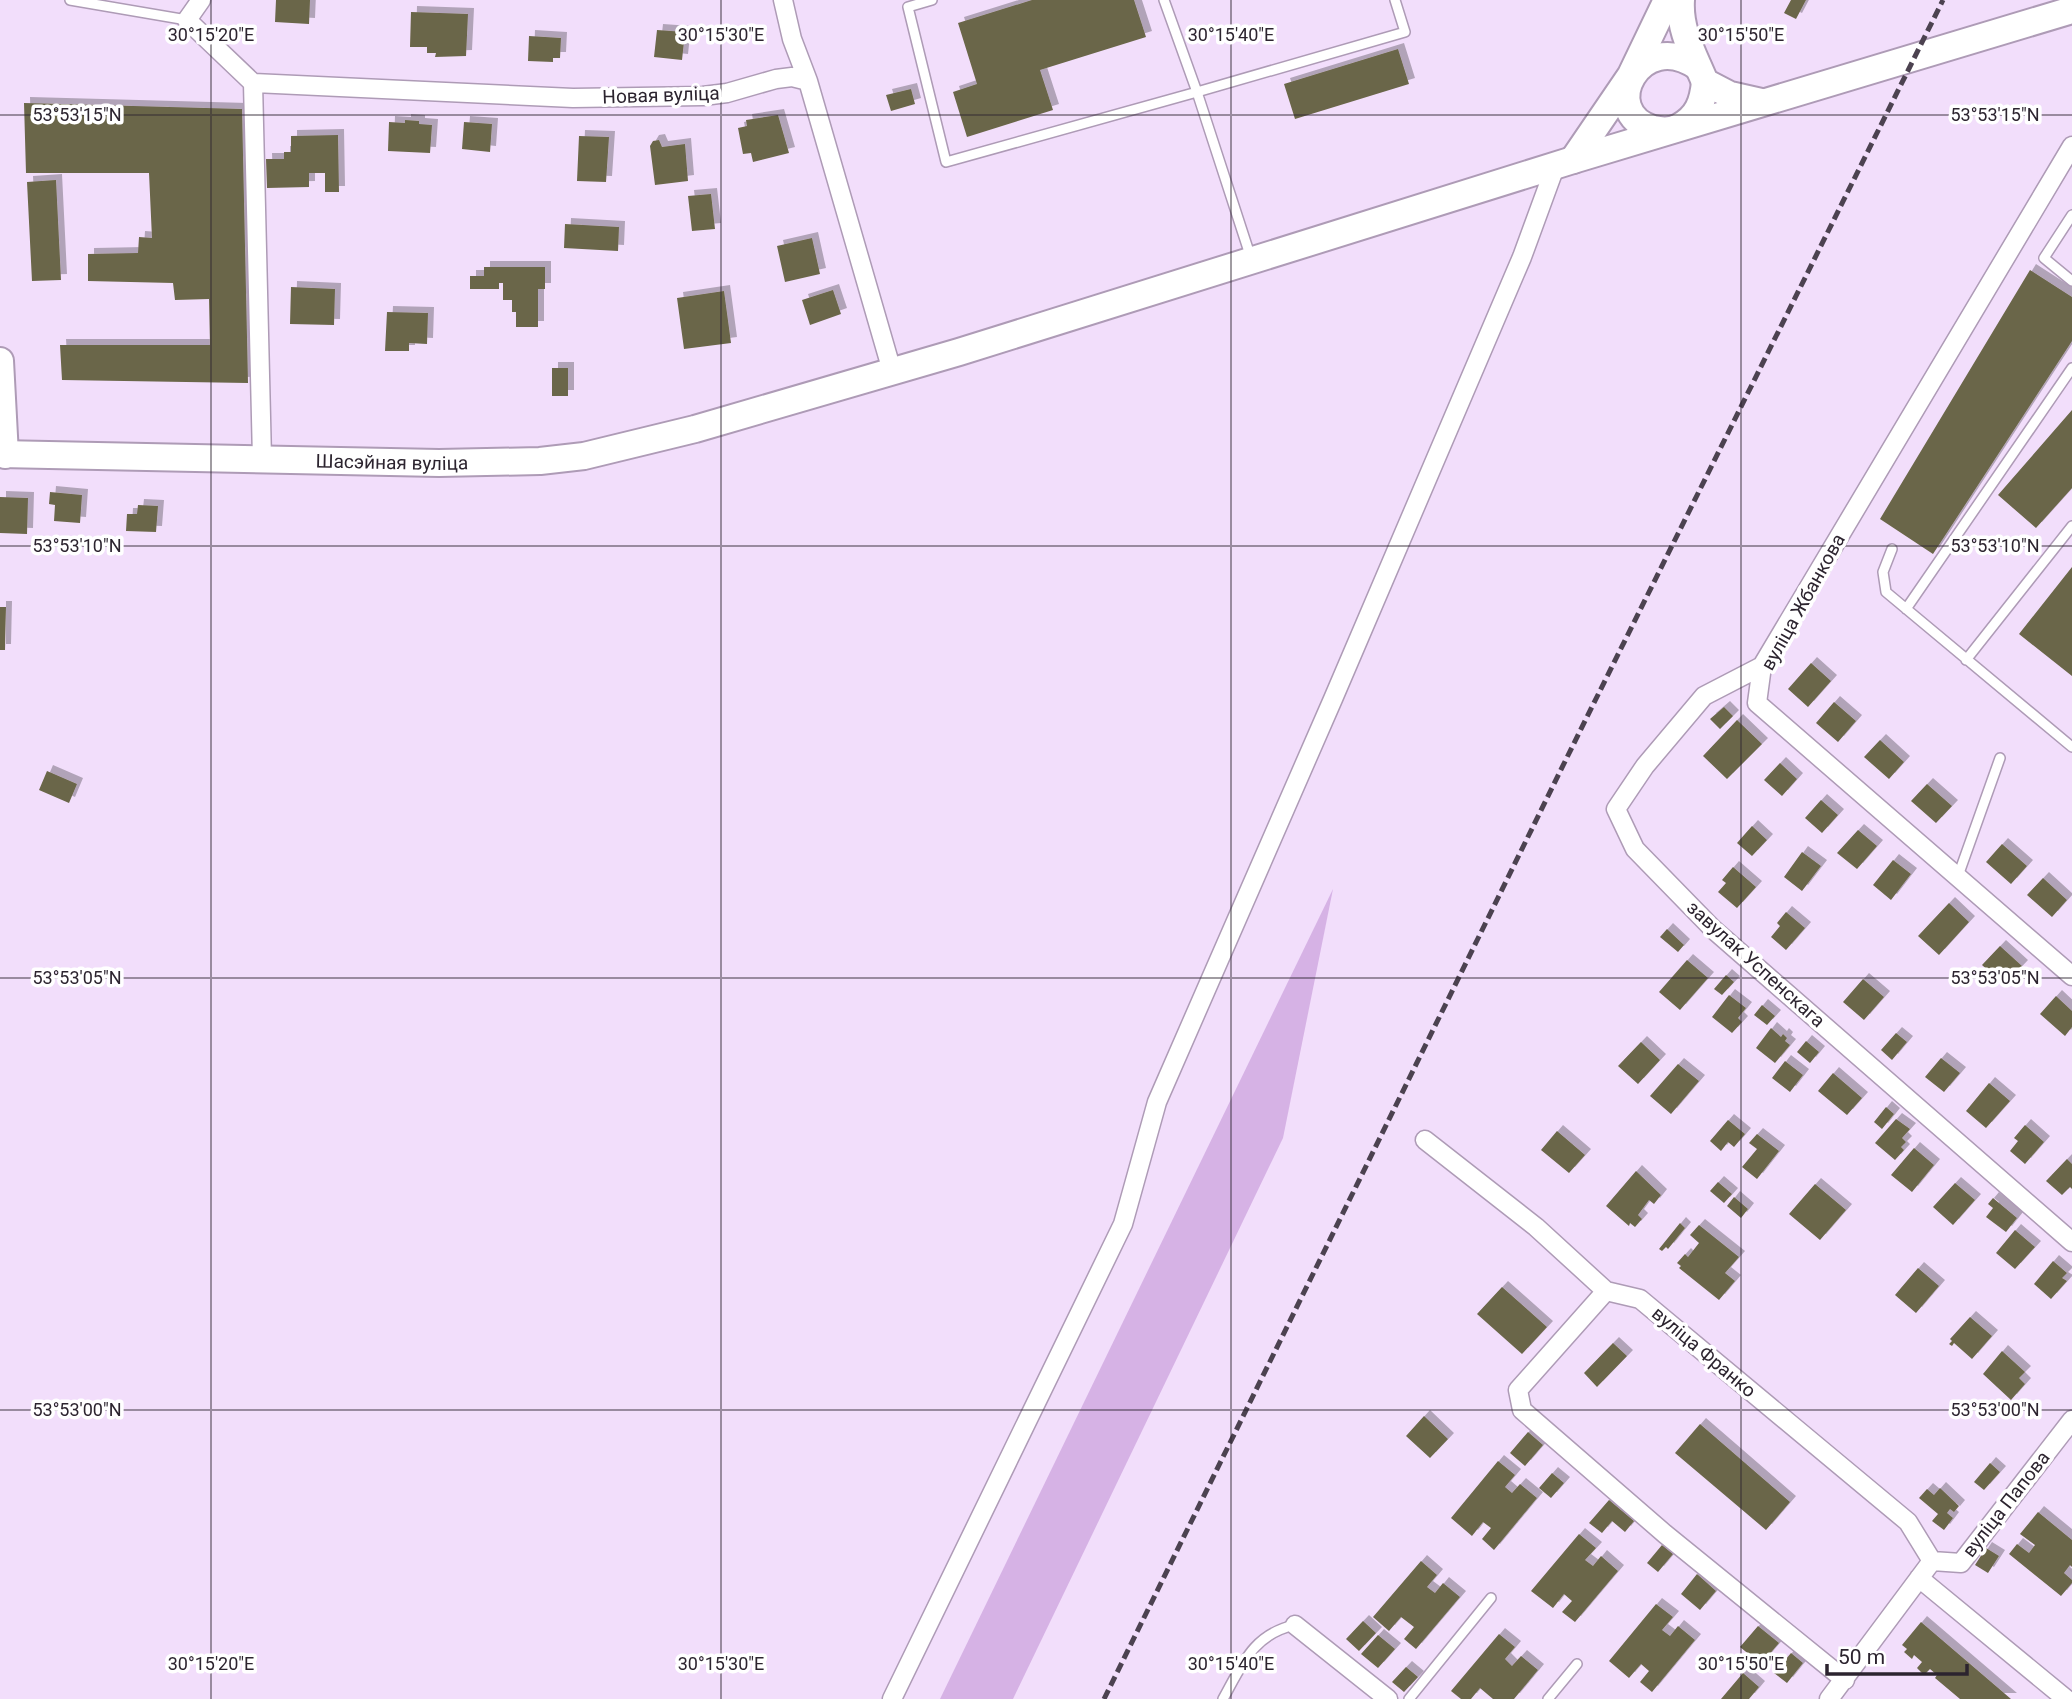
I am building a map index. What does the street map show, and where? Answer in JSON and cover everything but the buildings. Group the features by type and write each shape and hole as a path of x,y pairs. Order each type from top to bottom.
{"main road":[{"path":"1667,0 1627,91 1632,112 1649,128 1673,130 1692,118 1703,97 1701,75 1685,36 1681,0"},
{"name":"Шасэйная вуліца","path":"3,455 262,459 342,463 540,461 584,456 779,405 1763,102 2072,10"},
{"path":"1564,164 1632,75 1645,63 1659,57 1677,57 1730,95 1763,102"},
{"path":"0,361 3,455"}],"street":[{"path":"201,0 187,20 253,83 262,459"},
{"path":"783,0 792,39 808,81 892,371"},
{"name":"Новая вуліца","path":"253,83 573,98 703,96 727,93 776,79 800,78 808,81"},
{"name":"вуліца Жбанкова","path":"2072,146 1762,666 1758,703 2072,976"},
{"path":"892,1699 1123,1224 1157,1102 1564,164"},
{"name":"завулак Успенскага","path":"1762,666 1704,696 1645,766 1616,809 1635,849 1714,930 2072,1242"},
{"name":"вуліца Франко","path":"1425,1140 1536,1227 1606,1291 1640,1299 1908,1522 1932,1561"},
{"path":"1606,1291 1518,1390 1522,1410 1665,1534 1844,1680"},
{"name":"вуліца Папова","path":"1829,1699 1932,1561 1961,1563 2072,1420"},
{"path":"1919,1578 2066,1699"},
{"path":"1295,1625 1388,1699"}],"lane":[{"path":"70,0 187,20"},
{"path":"932,0 908,7 946,162 1405,32 1395,0"},
{"path":"1164,0 1252,260"},
{"path":"2072,215 2044,258 2072,281"},
{"path":"1906,609 2072,368"},
{"path":"1966,660 2072,526"},
{"path":"1892,548 1882,572 1886,592 2072,747"},
{"path":"1957,878 2000,758"},
{"path":"1409,1699 1491,1598"},
{"path":"1223,1699 1251,1649 1278,1628 1295,1625"},
{"path":"1548,1699 1577,1664"}],"shaded area":[{"path":"1333,889 1283,1138 1013,1699 940,1699"}],"railway":[{"path":"1104,1699 1943,0"}]}
